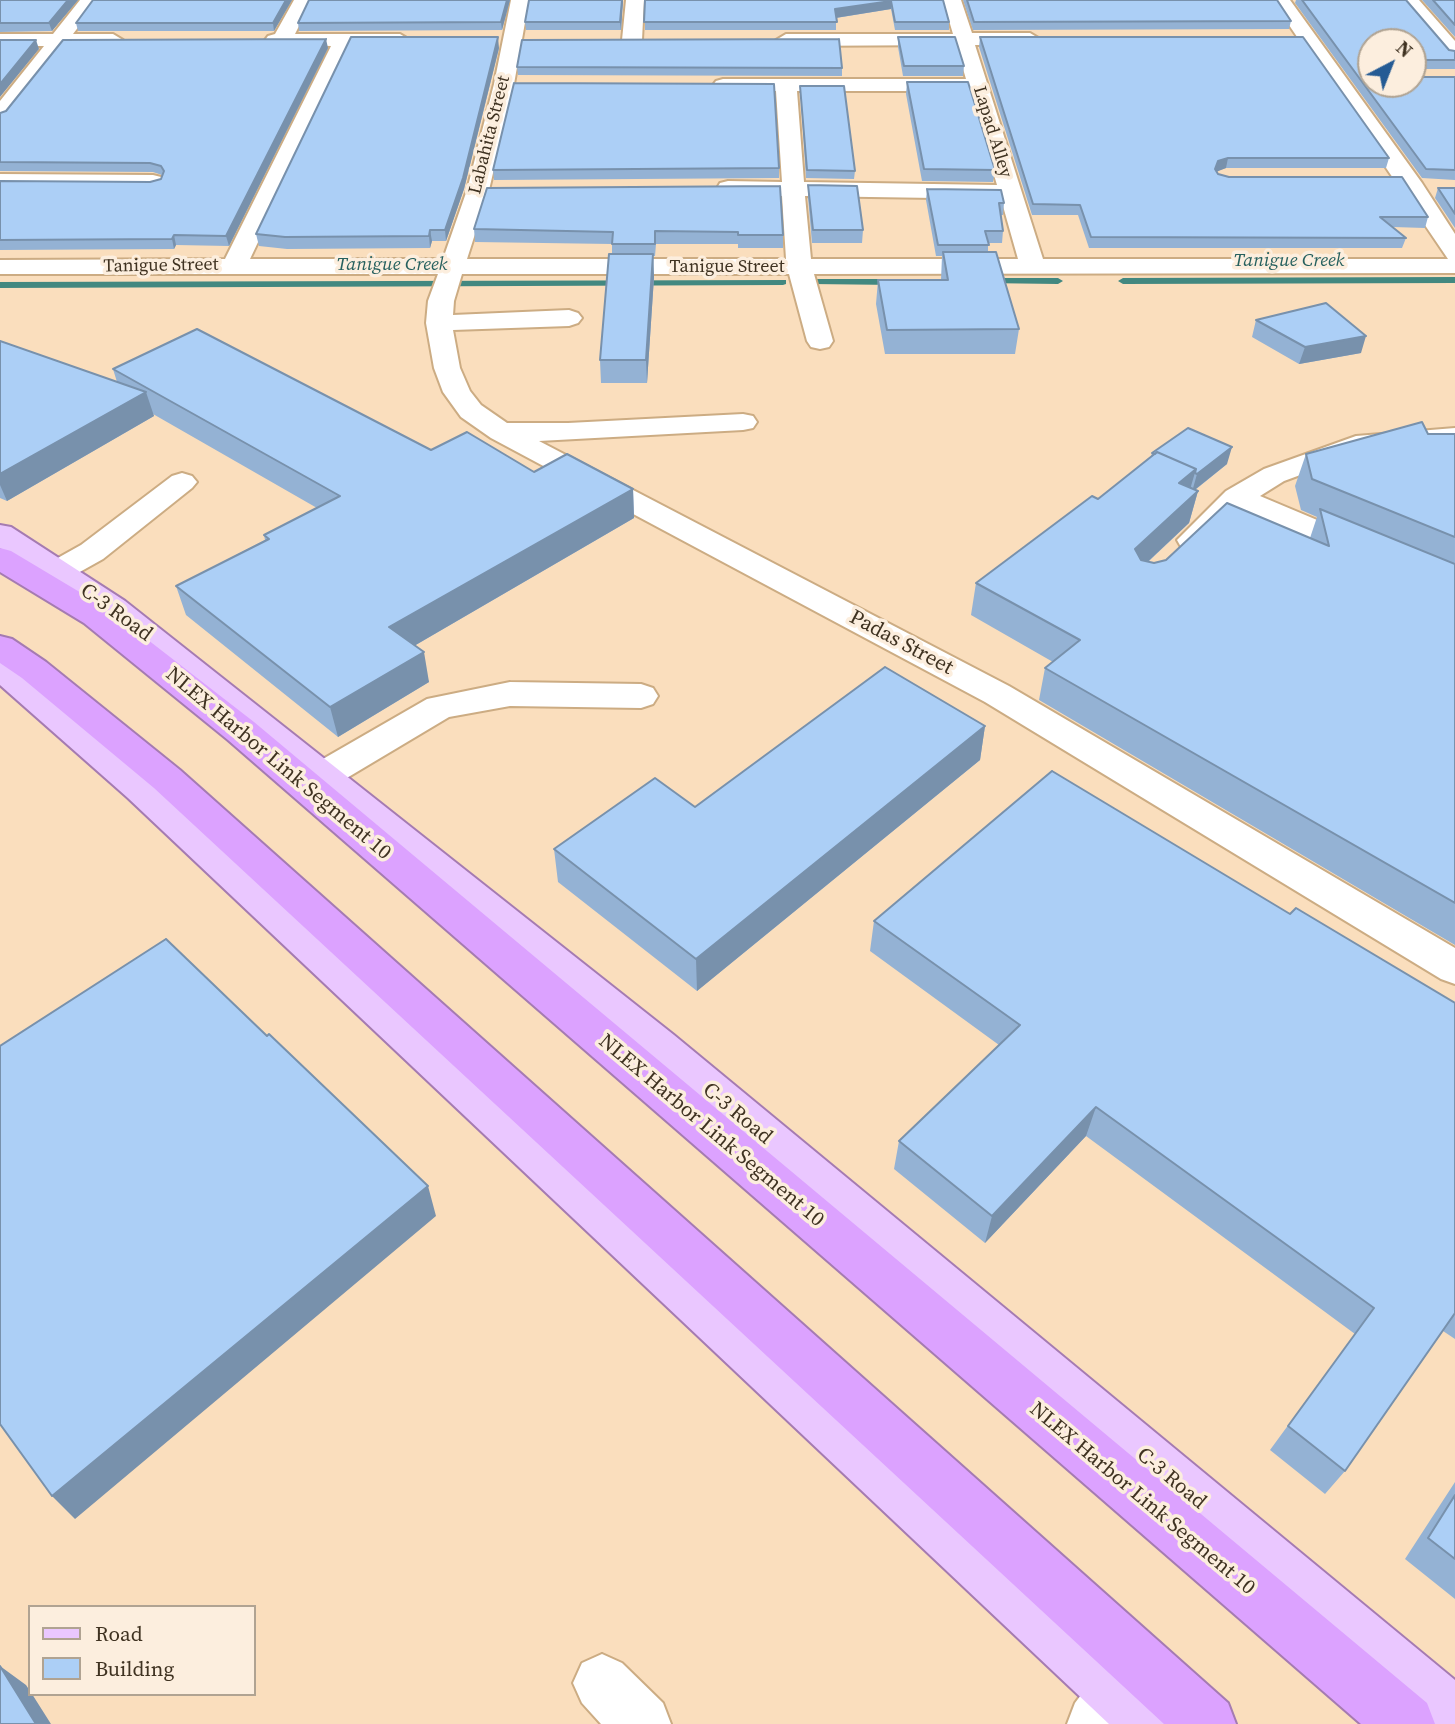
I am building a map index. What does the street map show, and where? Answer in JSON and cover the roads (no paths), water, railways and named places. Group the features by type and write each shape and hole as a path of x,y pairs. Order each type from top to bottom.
{"highway":[{"name":"NLEX Harbor Link Segment 10","path":"0,558 96,616 241,731 1406,1724"},
{"path":"0,647 34,670 167,779 1207,1724"}],"main road":[{"name":"C-3 Road","path":"0,534 113,608 659,1048 1455,1718"},
{"path":"0,667 182,827 1122,1713"}],"street":[{"path":"0,116 90,0"},
{"path":"282,40 303,0"},
{"name":"Labahita Street","path":"445,292 478,190 504,84 505,40 520,0"},
{"path":"632,40 635,0"},
{"name":"Lapad Alley","path":"952,0 1032,264"},
{"path":"1281,0 1410,183 1455,253"},
{"path":"1409,0 1455,53"},
{"path":"1281,38 1309,38"},
{"path":"762,40 1045,39"},
{"path":"0,40 129,40"},
{"path":"254,40 421,40"},
{"path":"235,265 344,40"},
{"path":"505,40 539,40"},
{"path":"788,40 791,188 799,267 820,341"},
{"path":"1336,78 1357,78"},
{"path":"504,84 526,85"},
{"path":"702,85 978,85"},
{"path":"1378,178 1441,189"},
{"path":"0,181 153,182"},
{"path":"710,188 1011,192"},
{"path":"478,190 505,190"},
{"name":"Tanigue Street","path":"0,267 235,265 445,292 799,267 1032,264 1455,266"},
{"path":"445,292 569,318"},
{"name":"Padas Street","path":"445,292 447,368 457,393 471,411 501,432 997,694 1455,968"},
{"path":"501,432 568,432 743,422"},
{"path":"1173,557 1237,497 1274,475 1356,445 1455,437"},
{"path":"58,572 92,552 182,482"},
{"path":"1237,497 1455,590"},
{"path":"323,776 439,707 510,694 641,696"},
{"path":"602,1683 642,1724"}],"waterway":[{"name":"Tanigue Creek","path":"1123,281 1455,280"},
{"name":"Tanigue Creek","path":"986,281 1058,281"},
{"name":"Tanigue Creek","path":"0,285 783,282"},
{"name":"Tanigue Creek","path":"814,282 896,282"}]}
